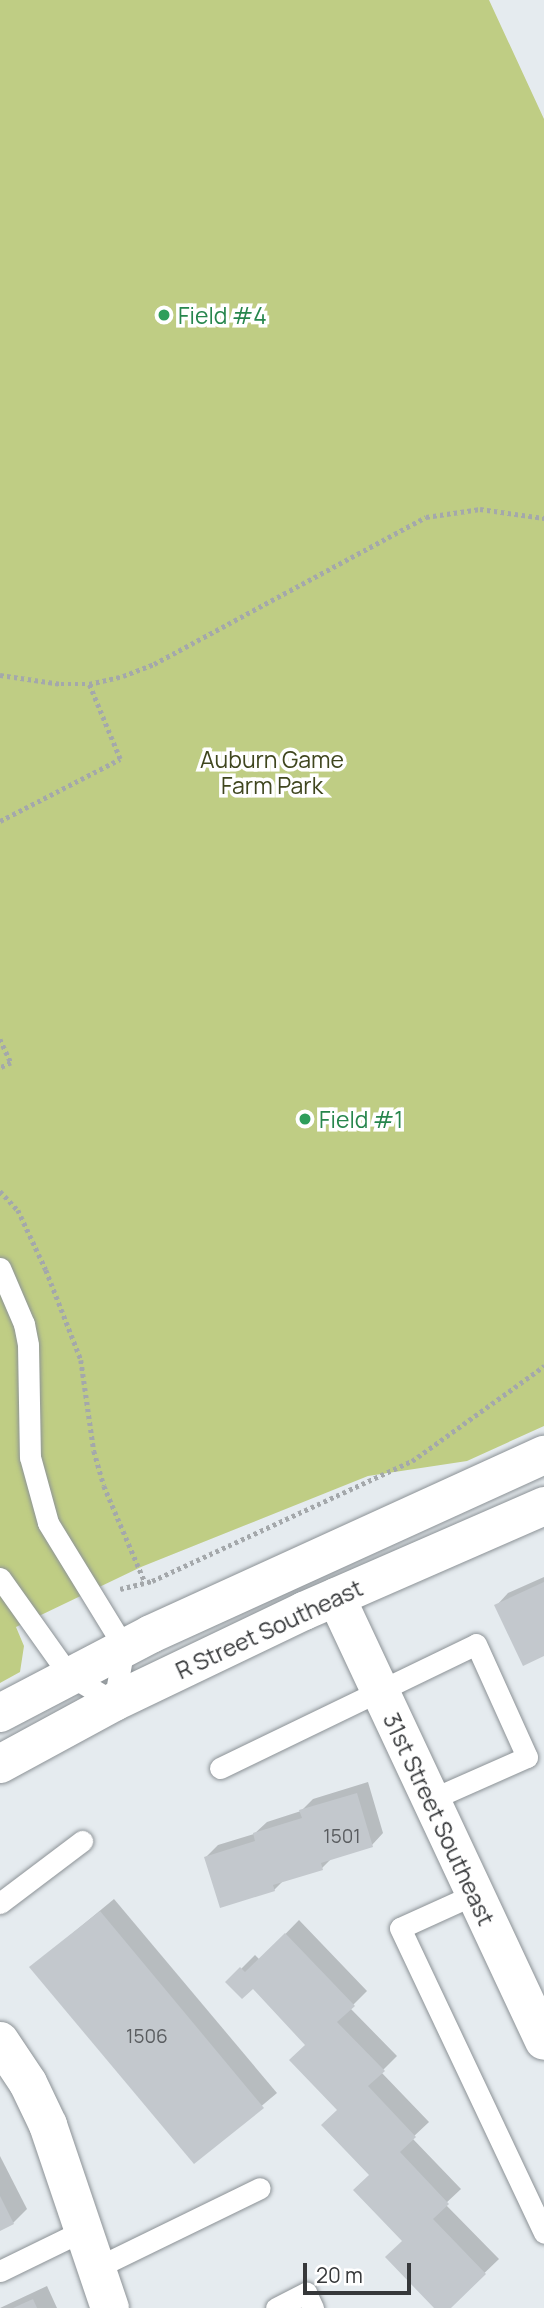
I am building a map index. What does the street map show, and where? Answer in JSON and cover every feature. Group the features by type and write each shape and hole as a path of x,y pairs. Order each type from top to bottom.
{"street":[{"name":"R Street Southeast","path":"0,1713 124,1647 544,1455"},
{"name":"R Street Southeast","path":"0,1764 114,1702 336,1597 544,1506"},
{"name":"31st Street Southeast","path":"336,1597 544,2041"},
{"path":"5,2057 48,2126 110,2308"}],"lane":[{"path":"0,1268 19,1311 28,1345 30,1457 45,1513 64,1552 124,1647 114,1702 69,1675 0,1578"},
{"path":"220,1768 476,1644 527,1757 430,1800"},
{"path":"0,1903 82,1842"},
{"path":"475,1894 400,1928 544,2232"},
{"path":"96,2268 260,2188"},
{"path":"0,2271 84,2230"},
{"path":"276,2308 306,2294 313,2308"}],"path":[{"path":"0,675 61,684 89,684 154,664 426,517 480,509 544,518"},
{"path":"0,821 120,759 89,684"},
{"path":"0,1039 11,1063 0,1069"},
{"path":"0,1191 18,1210 46,1270 81,1360 94,1451 104,1486 145,1582"},
{"path":"110,1594 124,1586 145,1582 412,1461 544,1366"}],"green space":[{"name":"Auburn Game Farm Park","path":"0,0 489,0 544,119 544,1426 467,1461 368,1476 141,1567 16,1627 24,1646 20,1672 0,1683"}],"building":[{"path":"544,1582 544,1656 523,1666 494,1605"},
{"path":"357,1793 373,1847 321,1863 323,1870 273,1885 275,1891 220,1908 204,1857 255,1841 253,1833 302,1818 299,1810"},
{"path":"100,1911 264,2108 194,2164 29,1967"},
{"path":"285,1933 355,2006 337,2022 385,2071 368,2086 416,2137 400,2152 449,2204 433,2219 486,2274 451,2308 434,2308 385,2257 402,2241 353,2190 369,2175 321,2125 337,2110 289,2060 305,2045 253,1989 242,1999 225,1982 240,1967 245,1972"},
{"path":"0,2196 14,2224 0,2231"},
{"path":"33,2299 37,2308 13,2308"}],"place":[{"name":"Field #4","path":"164,315"},
{"name":"Field #1","path":"305,1119"}]}
